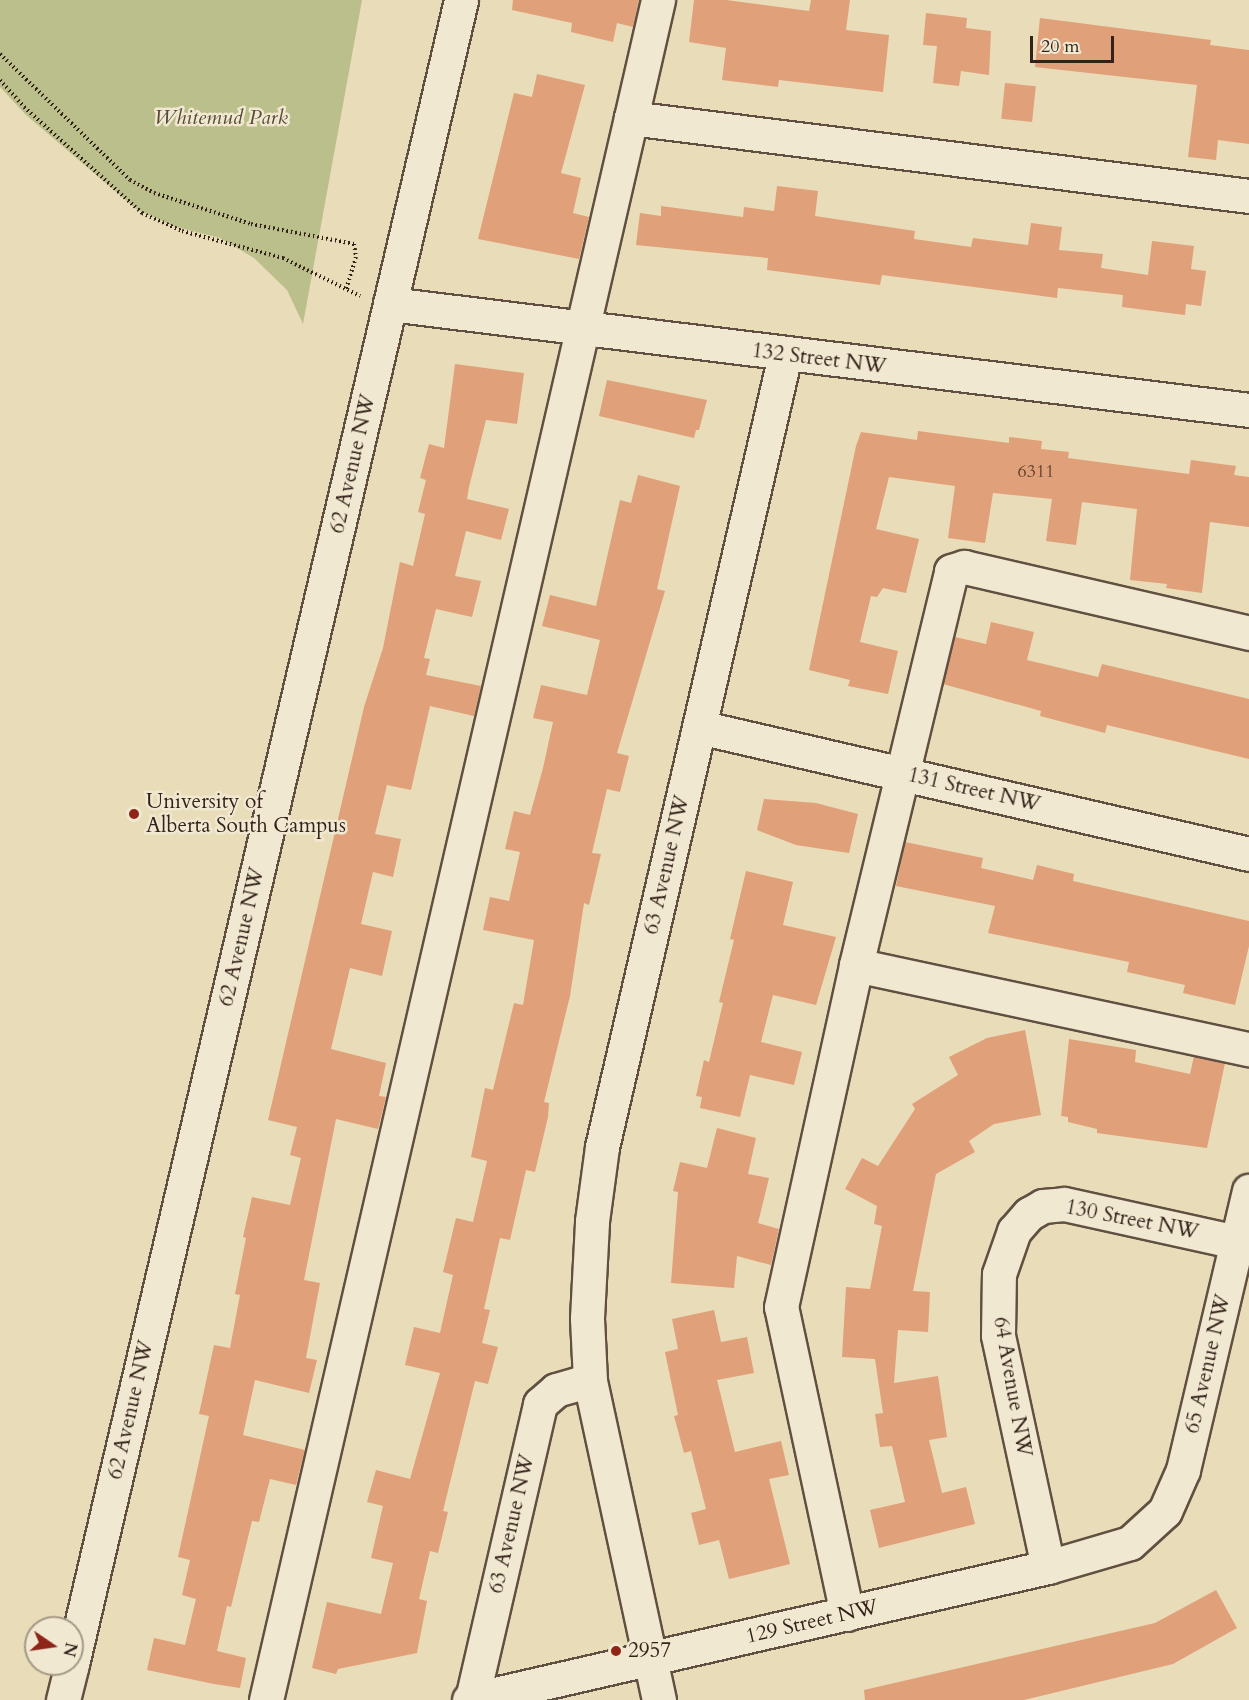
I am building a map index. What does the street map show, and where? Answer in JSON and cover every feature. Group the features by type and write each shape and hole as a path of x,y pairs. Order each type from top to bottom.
{"street":[{"name":"62 Avenue NW","path":"83,1616 461,0"},
{"path":"266,1700 658,0"},
{"path":"630,118 1249,195"},
{"name":"132 Street NW","path":"390,304 785,355 1249,410"},
{"name":"63 Avenue NW","path":"659,1700 590,1380 589,1274 602,1147 785,355"},
{"path":"847,1614 782,1307 856,965 951,571 964,567 1249,633"},
{"name":"131 Street NW","path":"699,728 1249,854"},
{"path":"856,965 1249,1049"},
{"name":"65 Avenue NW","path":"1150,1529 1175,1495 1184,1470 1249,1191"},
{"name":"130 Street NW","path":"1029,1214 1043,1206 1072,1205 1237,1242"},
{"name":"64 Avenue NW","path":"1029,1214 1014,1231 1005,1250 999,1274 998,1335 1048,1567"},
{"name":"63 Avenue NW","path":"470,1700 540,1404 556,1390 590,1380"},
{"name":"129 Street NW","path":"470,1700 1048,1567 1111,1551 1150,1529"},
{"name":"62 Avenue NW","path":"63,1700 69,1676"}],"path":[{"path":"0,54 130,180 154,193 251,224 354,244 356,256 346,289"},
{"path":"0,80 24,107 142,213 182,231 283,258 346,289 390,304"}],"green space":[{"name":"Whitemud Park","path":"0,0 362,0 303,324 287,290 254,258 220,238 173,226 136,209 26,115 0,87"}],"building":[{"path":"513,0 639,0 633,27 617,23 613,42 571,32 572,23 512,10"},
{"path":"694,0 726,0 809,11 811,0 850,0 846,30 889,35 883,92 779,80 778,87 722,80 726,48 689,42"},
{"path":"926,13 967,18 966,28 991,31 989,75 961,71 959,86 933,83 937,46 923,45"},
{"path":"1040,18 1211,40 1210,45 1249,50 1249,144 1218,140 1216,160 1188,157 1197,85 1035,67"},
{"path":"537,74 585,85 561,173 581,178 573,213 589,217 579,259 478,239 514,93 532,97"},
{"path":"1005,83 1036,86 1032,122 1001,119"},
{"path":"777,186 818,191 815,216 915,231 914,239 971,247 973,238 1028,245 1031,223 1062,227 1059,250 1103,254 1101,268 1148,275 1152,241 1194,246 1191,269 1206,271 1201,306 1186,304 1185,315 1122,307 1123,295 1058,288 1057,298 882,275 880,285 767,270 768,258 636,245 640,213 661,216 661,206 743,217 744,207 774,211"},
{"path":"455,364 524,373 517,424 486,420 467,499 509,509 501,540 466,531 455,576 481,581 472,617 436,609 424,658 430,659 426,675 481,686 474,716 430,706 411,790 387,785 375,834 401,839 393,877 373,872 361,924 392,931 382,976 350,968 331,1049 386,1063 379,1096 386,1097 378,1129 336,1119 304,1280 320,1283 306,1358 317,1360 309,1393 255,1380 243,1435 305,1450 296,1485 270,1479 259,1522 252,1521 231,1607 227,1606 217,1651 246,1658 240,1688 147,1670 154,1638 185,1645 196,1599 182,1595 190,1560 178,1557 209,1416 199,1414 214,1345 230,1348 240,1295 235,1294 246,1238 243,1237 252,1197 290,1205 301,1158 290,1155 297,1127 268,1120 364,707 383,648 400,562 413,566 425,514 418,512 426,480 420,478 429,444 444,448"},
{"path":"607,380 707,400 699,430 696,430 694,438 599,416"},
{"path":"918,431 1009,443 1009,437 1042,441 1041,449 1069,452 1068,458 1189,474 1191,460 1236,466 1234,475 1249,477 1249,527 1210,522 1202,593 1166,588 1167,584 1130,580 1137,509 1082,502 1076,545 1046,541 1052,499 993,493 985,543 948,538 955,486 889,477 876,529 919,539 906,593 883,588 877,597 871,596 860,642 898,651 888,694 848,686 850,680 809,670 856,446 861,432 917,440"},
{"path":"638,475 680,486 657,589 665,591 617,753 629,756 620,792 607,789 592,853 601,854 589,905 584,903 570,996 544,1102 549,1103 548,1117 535,1172 526,1170 510,1240 500,1238 484,1309 490,1310 482,1343 498,1347 488,1384 475,1381 443,1511 448,1512 438,1553 430,1551 419,1599 427,1601 417,1653 338,1669 336,1674 312,1668 327,1602 381,1614 393,1563 371,1558 383,1506 367,1502 376,1470 410,1479 440,1373 405,1365 414,1327 440,1333 453,1275 443,1272 456,1218 473,1222 487,1161 471,1157 485,1088 493,1090 514,1003 523,1005 534,940 483,930 490,897 509,901 520,852 505,849 514,811 530,815 543,768 553,722 533,718 541,685 587,695 600,640 542,626 550,595 596,606 620,500 631,503"},
{"path":"991,622 1034,632 1027,660 1098,677 1102,664 1249,699 1249,759 1107,725 1105,733 1040,716 1041,711 943,684 955,637 986,644"},
{"path":"764,799 816,803 858,814 849,853 796,845 757,830"},
{"path":"905,842 983,858 981,868 1033,880 1037,865 1074,874 1073,881 1249,921 1249,946 1235,1005 1183,993 1185,985 1127,972 1129,962 988,933 995,906 896,886"},
{"path":"746,871 793,882 783,925 836,937 816,1005 773,995 761,1042 802,1052 794,1085 750,1075 740,1117 700,1108 702,1097 696,1096 704,1060 709,1062 723,1003 719,1002 734,940 730,939"},
{"path":"1025,1030 1041,1115 994,1124 969,1141 975,1152 936,1174 913,1291 930,1292 928,1332 898,1330 894,1383 938,1376 947,1437 929,1440 942,1493 966,1487 975,1524 879,1548 870,1510 905,1502 892,1446 880,1447 875,1414 883,1413 875,1359 842,1357 846,1287 870,1289 882,1226 874,1224 877,1206 845,1189 862,1158 878,1166 915,1109 912,1104 958,1075 949,1057 987,1038"},
{"path":"1069,1039 1136,1050 1135,1062 1190,1074 1194,1056 1225,1063 1207,1148 1097,1133 1097,1129 1068,1122 1068,1117 1061,1116"},
{"path":"717,1128 756,1138 748,1174 769,1178 758,1223 779,1229 771,1265 737,1256 734,1288 671,1283 678,1192 673,1191 680,1162 707,1168"},
{"path":"714,1310 721,1342 747,1337 754,1373 717,1380 735,1452 781,1441 789,1475 769,1479 790,1564 729,1579 719,1540 699,1545 691,1513 706,1509 691,1451 684,1453 674,1416 678,1415 665,1352 678,1349 672,1319"},
{"path":"1216,1590 1237,1628 1173,1664 1024,1700 865,1700 864,1690 1155,1623"}],"place":[{"name":"University of Alberta South Campus","path":"134,814"},
{"name":"2957","path":"616,1651"}]}
